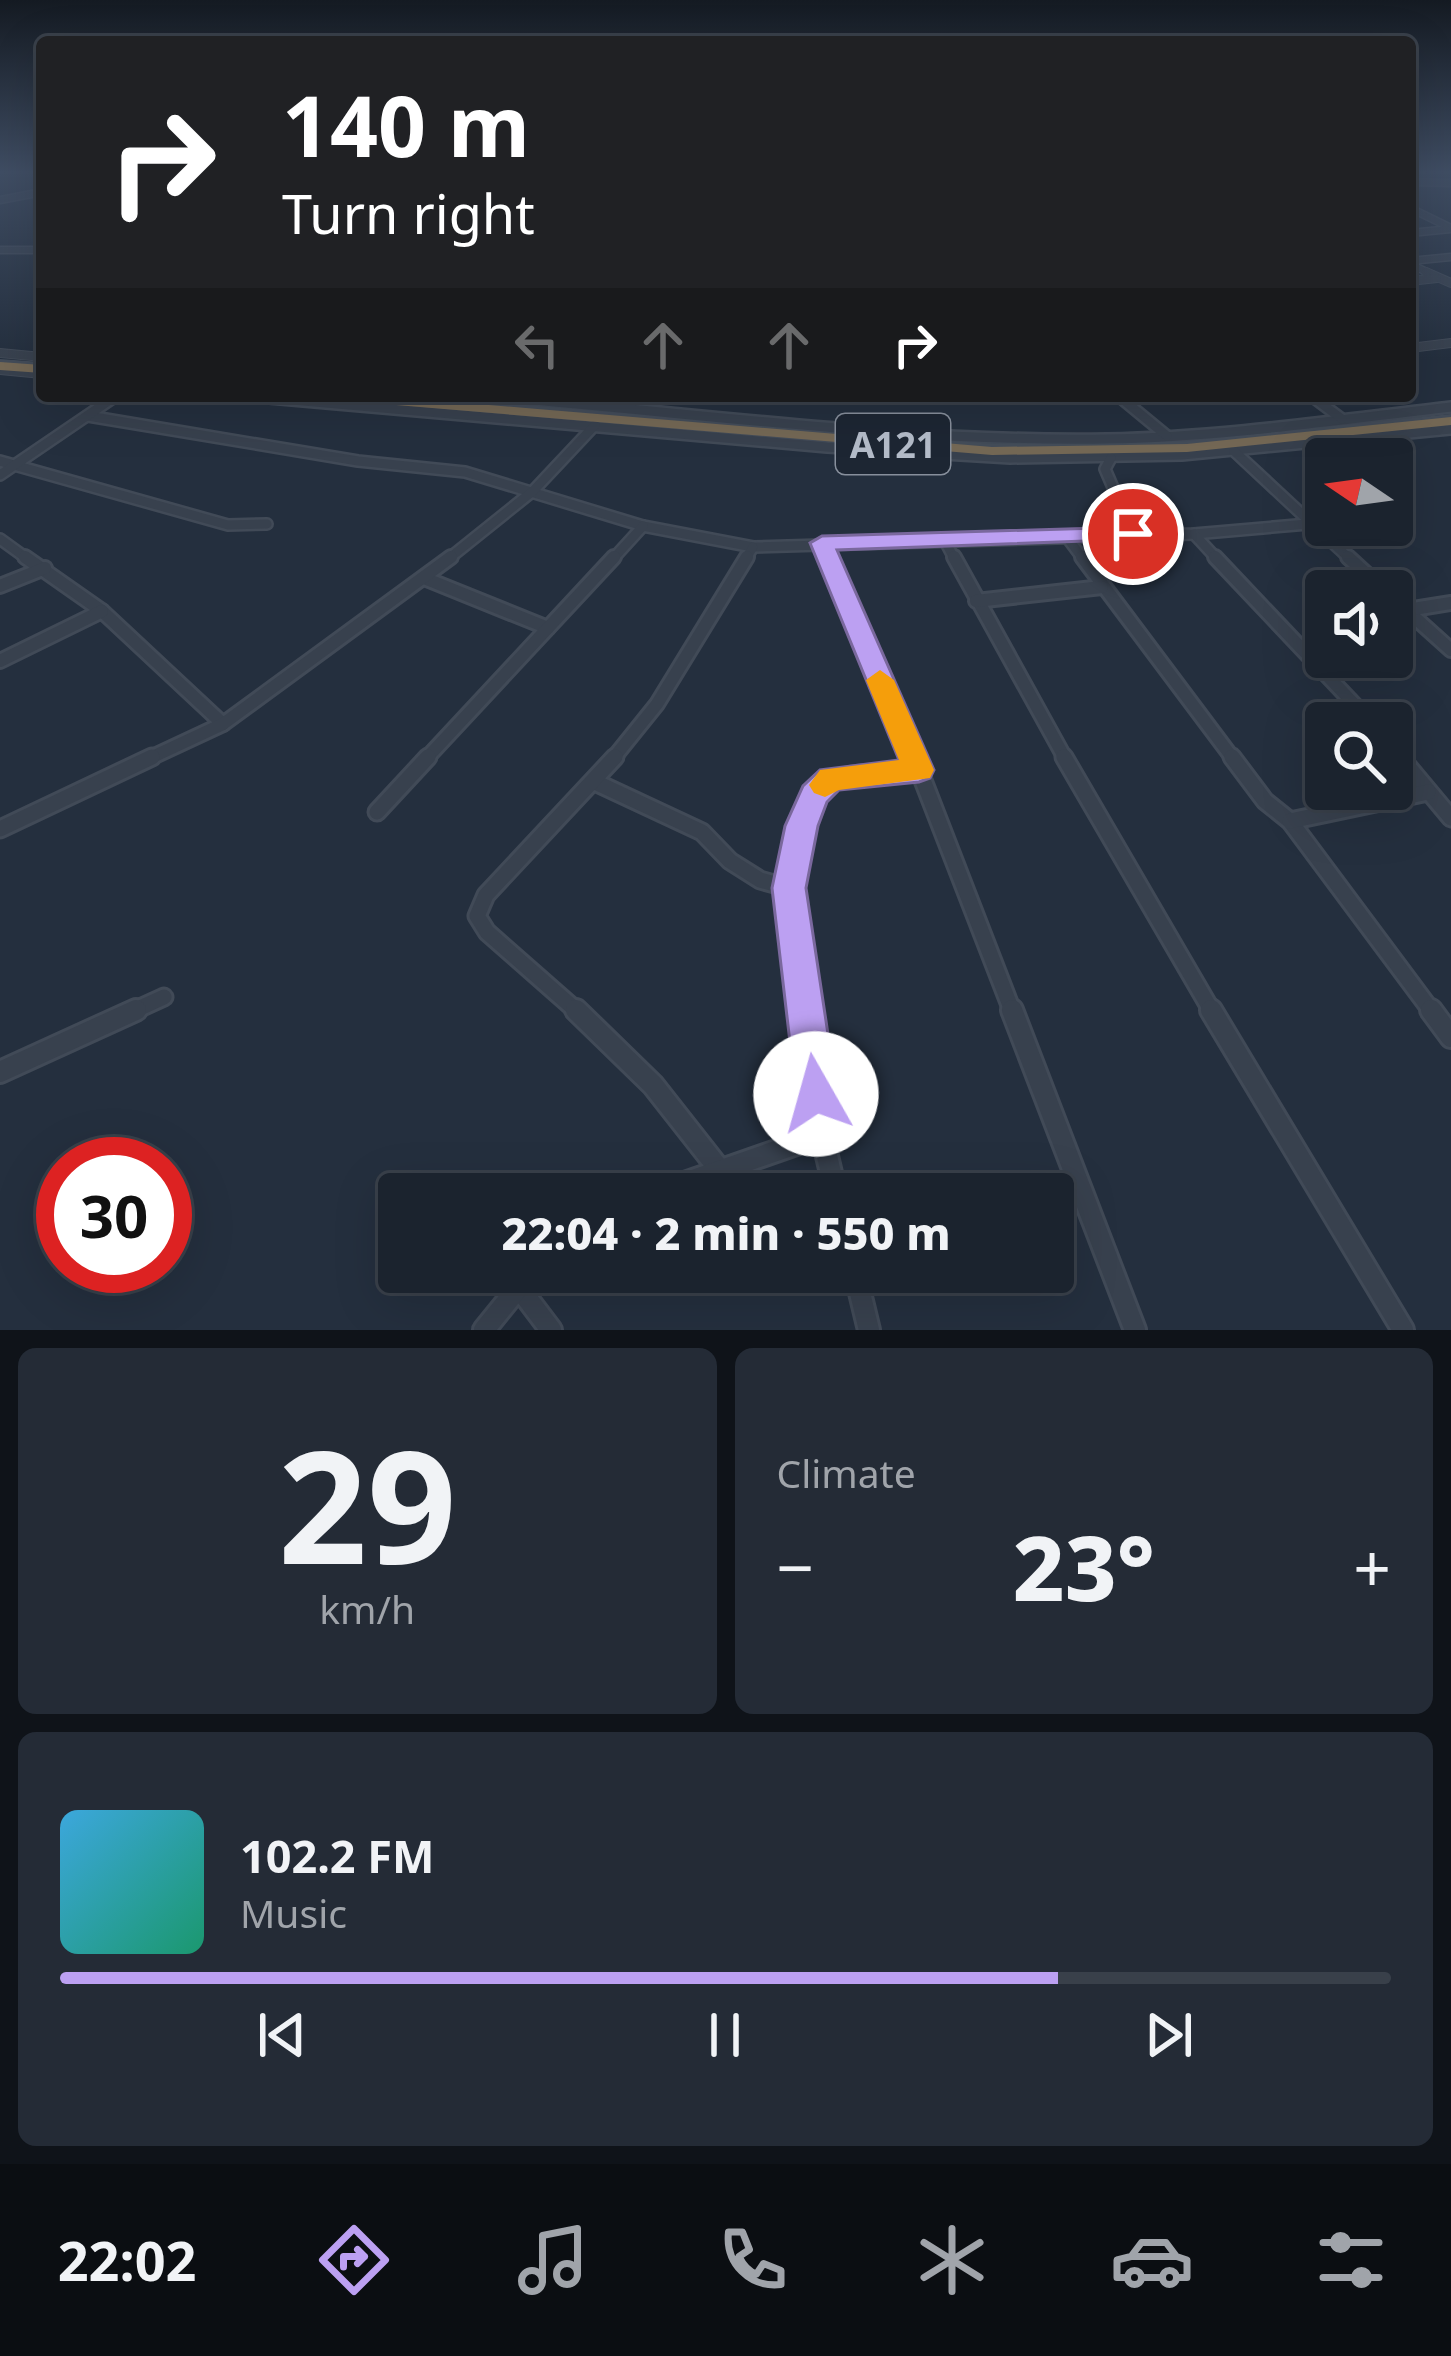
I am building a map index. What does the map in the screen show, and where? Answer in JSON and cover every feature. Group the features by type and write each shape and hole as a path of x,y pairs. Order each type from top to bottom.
{"highway":[{"path":"0,362 36,365"},
{"name":"A121","path":"397,402 717,433 992,451 1187,448 1451,418"},
{"name":"A121","path":"476,402 874,437 1040,445 1247,436 1451,418"}],"street":[{"path":"0,250 36,250"},
{"path":"1416,261 1451,257"},
{"path":"1416,265 1451,283"},
{"path":"1416,280 1438,278"},
{"path":"1416,347 1451,344"},
{"path":"0,475 108,402"},
{"path":"321,402 936,455 1111,458 1234,451 1451,418"},
{"path":"593,402 850,430 1006,438 1168,437 1342,419 1451,418"},
{"path":"1126,402 1168,437"},
{"path":"1320,402 1342,419"},
{"path":"88,416 358,461 465,472 644,526 752,547 1193,534 1305,524"},
{"path":"0,829 223,724 424,578 533,491 595,425"},
{"path":"1234,451 1305,521"},
{"path":"1111,458 1105,469 1133,534"},
{"path":"0,461 228,524 267,524"},
{"path":"377,812 644,526"},
{"path":"1193,534 1352,702"},
{"path":"1066,536 1264,801 1290,821 1451,1037"},
{"path":"0,539 102,611 223,724"},
{"path":"822,543 919,770 1135,1330"},
{"path":"946,543 1118,853 1403,1330"},
{"path":"1333,546 1361,570"},
{"path":"719,1169 653,1085 478,923 486,895 595,782 657,704 752,547"},
{"path":"0,586 45,568"},
{"path":"424,578 548,628"},
{"path":"976,602 1102,587"},
{"path":"1413,609 1451,602"},
{"path":"0,661 102,611"},
{"path":"1413,615 1451,650"},
{"path":"831,1173 789,888 802,826 814,795 831,778 919,770"},
{"path":"1413,774 1451,818"},
{"path":"595,782 701,832 745,870 789,888"},
{"path":"1290,821 1428,792"},
{"path":"0,1072 164,997"},
{"path":"708,1173 822,1135"},
{"path":"484,1330 515,1293"},
{"path":"531,1293 550,1330"},
{"path":"860,1293 869,1330"}],"slow traffic":[{"path":"825,785 831,778 919,770 880,680"}],"route":[{"path":"816,1094 789,888 802,826 814,795 831,778 919,770 822,543 1133,534"}]}
